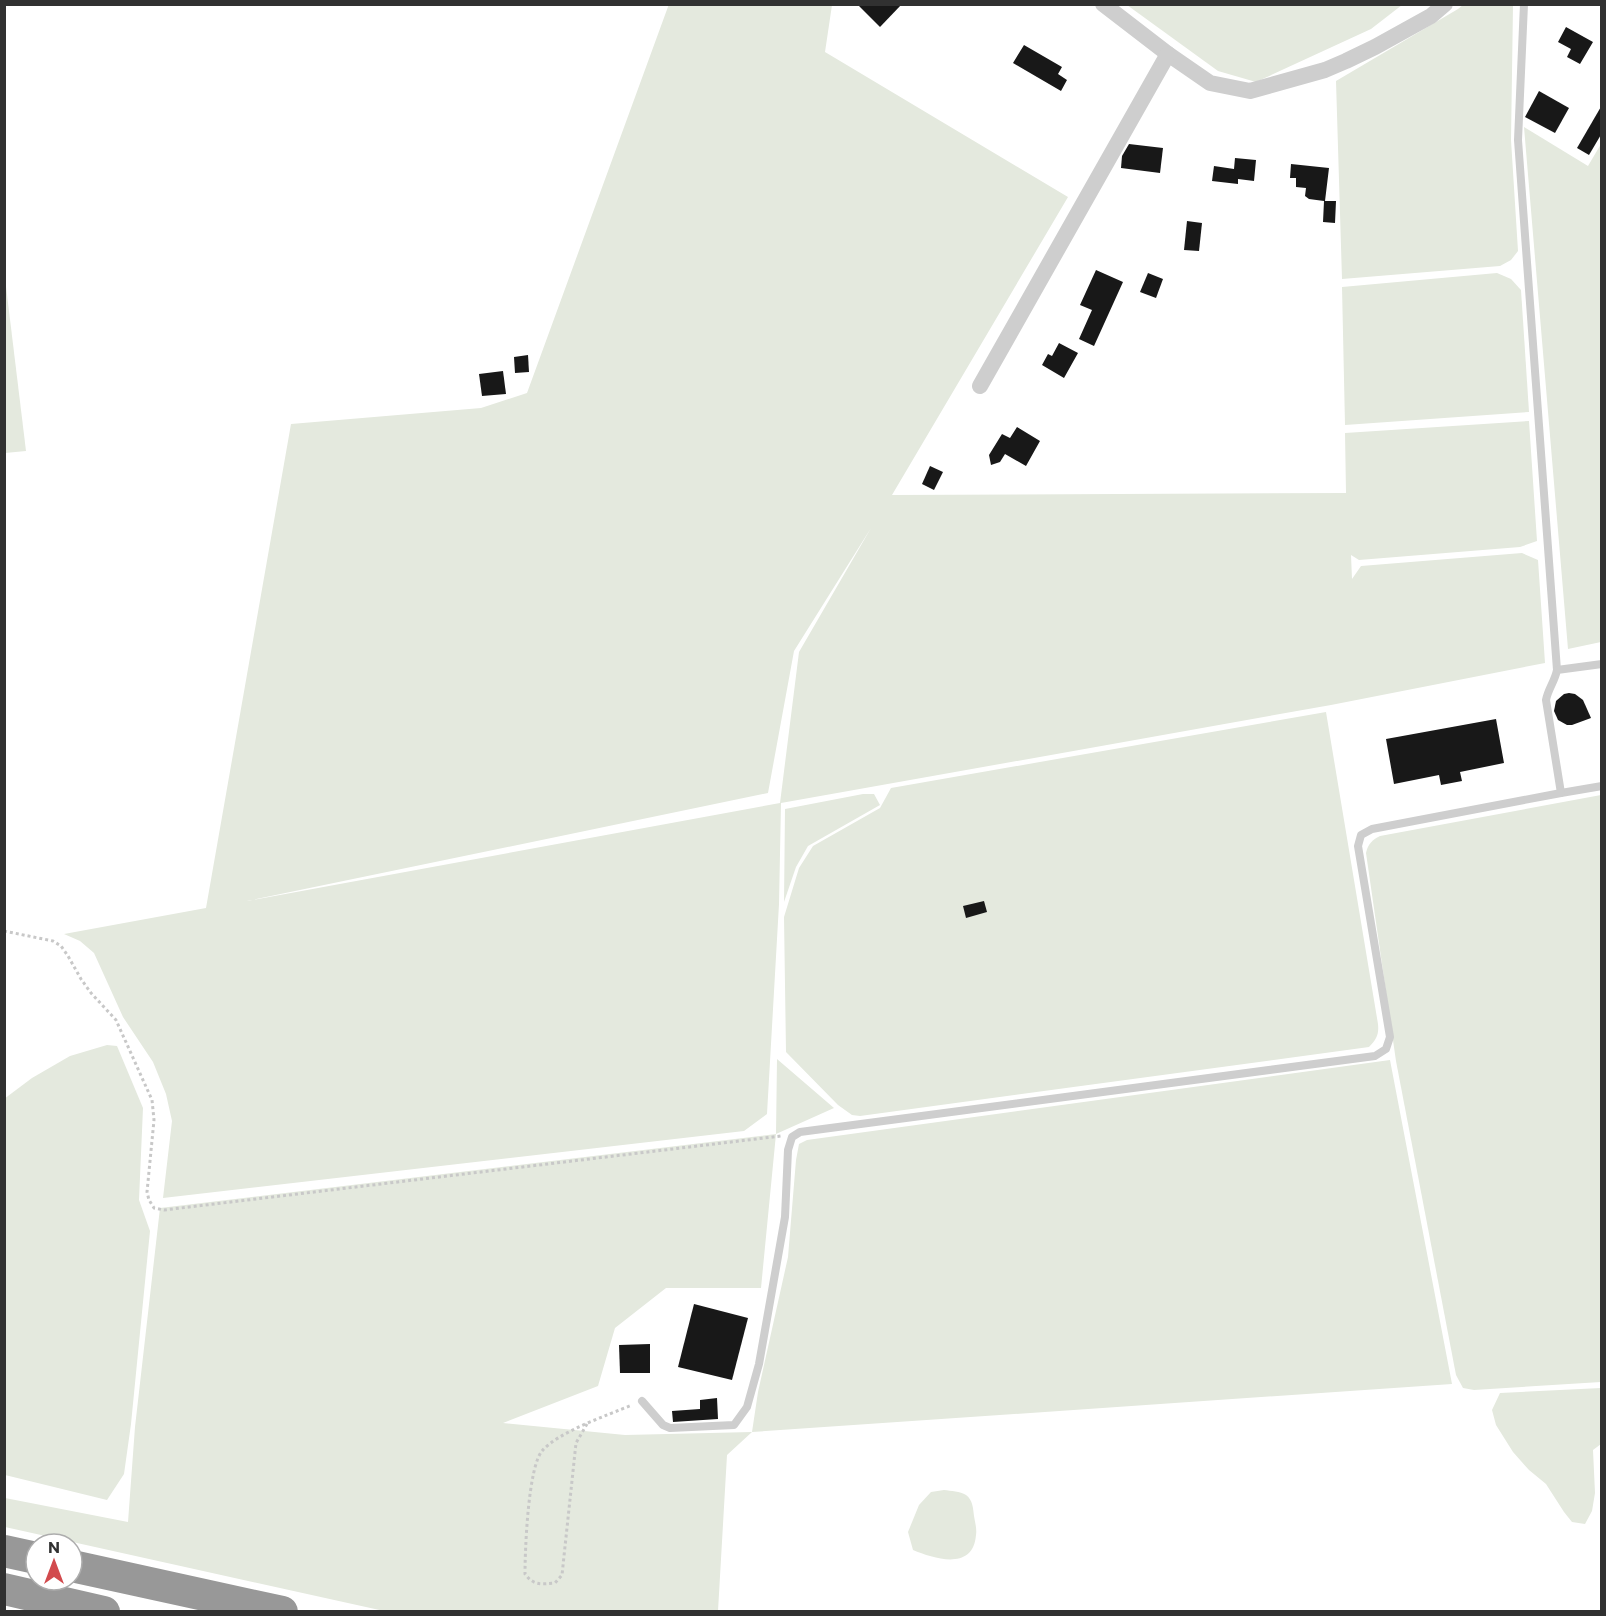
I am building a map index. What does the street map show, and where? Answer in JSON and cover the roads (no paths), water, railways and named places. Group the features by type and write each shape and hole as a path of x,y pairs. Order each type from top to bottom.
{"highway":[{"path":"4,1551 24,1555"},
{"path":"84,1569 282,1611"},
{"path":"4,1589 104,1611"}],"street":[{"path":"1103,4 1210,83 1250,91 1335,66 1412,27 1446,4"},
{"path":"980,386 1168,54"}],"lane":[{"path":"1524,4 1518,140 1557,670 1546,700 1560,793"},
{"path":"1557,670 1602,664"},
{"path":"642,1401 663,1425 670,1428 734,1425 747,1407 759,1364 782,1240 787,1194 788,1150 792,1137 800,1132 815,1129 1375,1056 1386,1049 1390,1037 1358,846 1361,835 1372,829 1602,786"}]}
